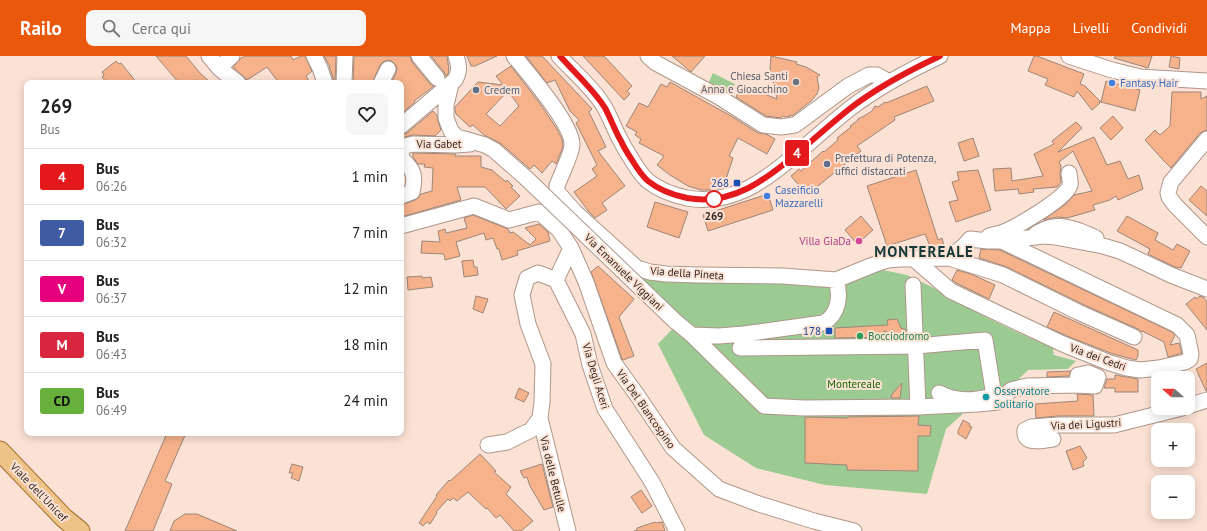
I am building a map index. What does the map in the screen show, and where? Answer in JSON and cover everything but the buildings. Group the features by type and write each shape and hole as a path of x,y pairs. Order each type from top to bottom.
{"main road":[{"name":"Viale dell'Unicef","path":"0,451 64,518 80,531"},
{"name":"Viale dell'Unicef","path":"0,468 62,531"}],"street":[{"path":"209,56 219,68 234,80"},
{"path":"219,68 232,56"},
{"path":"314,56 320,68 323,80"},
{"path":"344,80 345,56"},
{"path":"419,56 437,78"},
{"path":"404,122 455,80 459,70 459,64 456,56"},
{"name":"Via della Pineta","path":"514,56 563,120 571,137 573,146 557,186 557,191 575,212 637,268 650,272 699,275 783,276 836,280"},
{"path":"560,56 600,100 606,109 621,141 640,173 647,181 663,191 678,196 712,200 725,197 754,186 783,166 849,109 889,82 940,56"},
{"path":"648,56 656,63 719,97 763,125 781,127 795,125 848,86 869,75 878,75 889,82"},
{"path":"1069,56 1112,70 1140,77 1207,81"},
{"path":"382,80 388,69"},
{"name":"Via Emanuele Viggiani","path":"451,84 446,104 446,118 451,131 457,137 485,145 494,150 526,178 764,406 804,408 918,407 978,404 998,402 1011,390 1027,386 1076,385"},
{"path":"1207,139 1171,182 1168,193 1174,205 1207,237"},
{"name":"Via Gabet","path":"404,146 413,144 455,145 478,143"},
{"name":"Via Gabet","path":"404,161 410,166 415,183 412,192 404,195"},
{"path":"949,258 970,239 977,236 1002,233 1036,214 1064,195 1070,185 1069,173"},
{"name":"Via Del Biancospino","path":"404,225 474,206 510,220 539,212 559,230 572,248 586,282 614,362 672,448 719,489 759,504 814,521 854,531"},
{"path":"559,230 575,212"},
{"path":"1027,238 1045,229 1059,226 1087,234 1171,276 1207,289"},
{"path":"970,239 1002,241 1044,236 1120,251"},
{"name":"Via dei Cedri","path":"914,259 951,291 1038,333 1110,363 1140,370 1159,368 1185,362 1190,359 1191,354 1187,335 1177,326 1002,241"},
{"path":"556,280 572,248"},
{"path":"692,336 744,334 824,323 829,321 832,317 838,302 839,294 836,280 888,260 949,258 1003,275 1078,312 1134,337"},
{"name":"Via delle Betulle","path":"556,280 538,273 532,275 527,278 522,295 528,324 543,364 540,418 568,531"},
{"name":"Via Degli Aceri","path":"556,280 583,334 590,365 605,409 652,482 677,531"},
{"path":"913,285 918,407"},
{"path":"740,348 916,346 985,340 994,396 976,400 963,400 950,398 939,393"},
{"path":"1195,404 1207,400"},
{"name":"Via dei Ligustri","path":"1053,439 1031,441 1025,436 1025,430 1031,427 1058,425 1114,425 1154,415"},
{"name":"Via delle Betulle","path":"488,445 507,442 531,430 540,418"}],"green space":[{"path":"713,73 735,84 729,95 708,84"},
{"name":"Montereale","path":"878,269 907,275 988,318 1054,348 1054,355 1076,361 1068,369 1028,370 995,398 968,409 946,429 927,494 825,485 756,468 704,435 658,344 681,320 641,277 777,281"}],"bus line":[{"name":"4","path":"560,56 600,100 606,109 621,141 640,173 647,181 663,191 678,196 712,200 737,193 754,186 783,166 866,96 889,82 940,56"}],"place":[{"name":"Chiesa Santi Anna e Gioacchino","path":"796,82"},
{"name":"Fantasy Hair","path":"1112,83"},
{"name":"Credem","path":"476,90"},
{"name":"Prefettura di Potenza, uffici distaccati","path":"827,164"},
{"name":"268","path":"737,183"},
{"name":"Caseificio Mazzarelli","path":"767,196"},
{"name":"269","path":"714,199"},
{"name":"Villa GiaDa","path":"859,241"},
{"name":"178","path":"829,331"},
{"name":"Bocciodromo","path":"860,336"},
{"name":"Osservatore Solitario","path":"986,397"}],"district":[{"name":"MONTEREALE","path":"924,252"}]}
